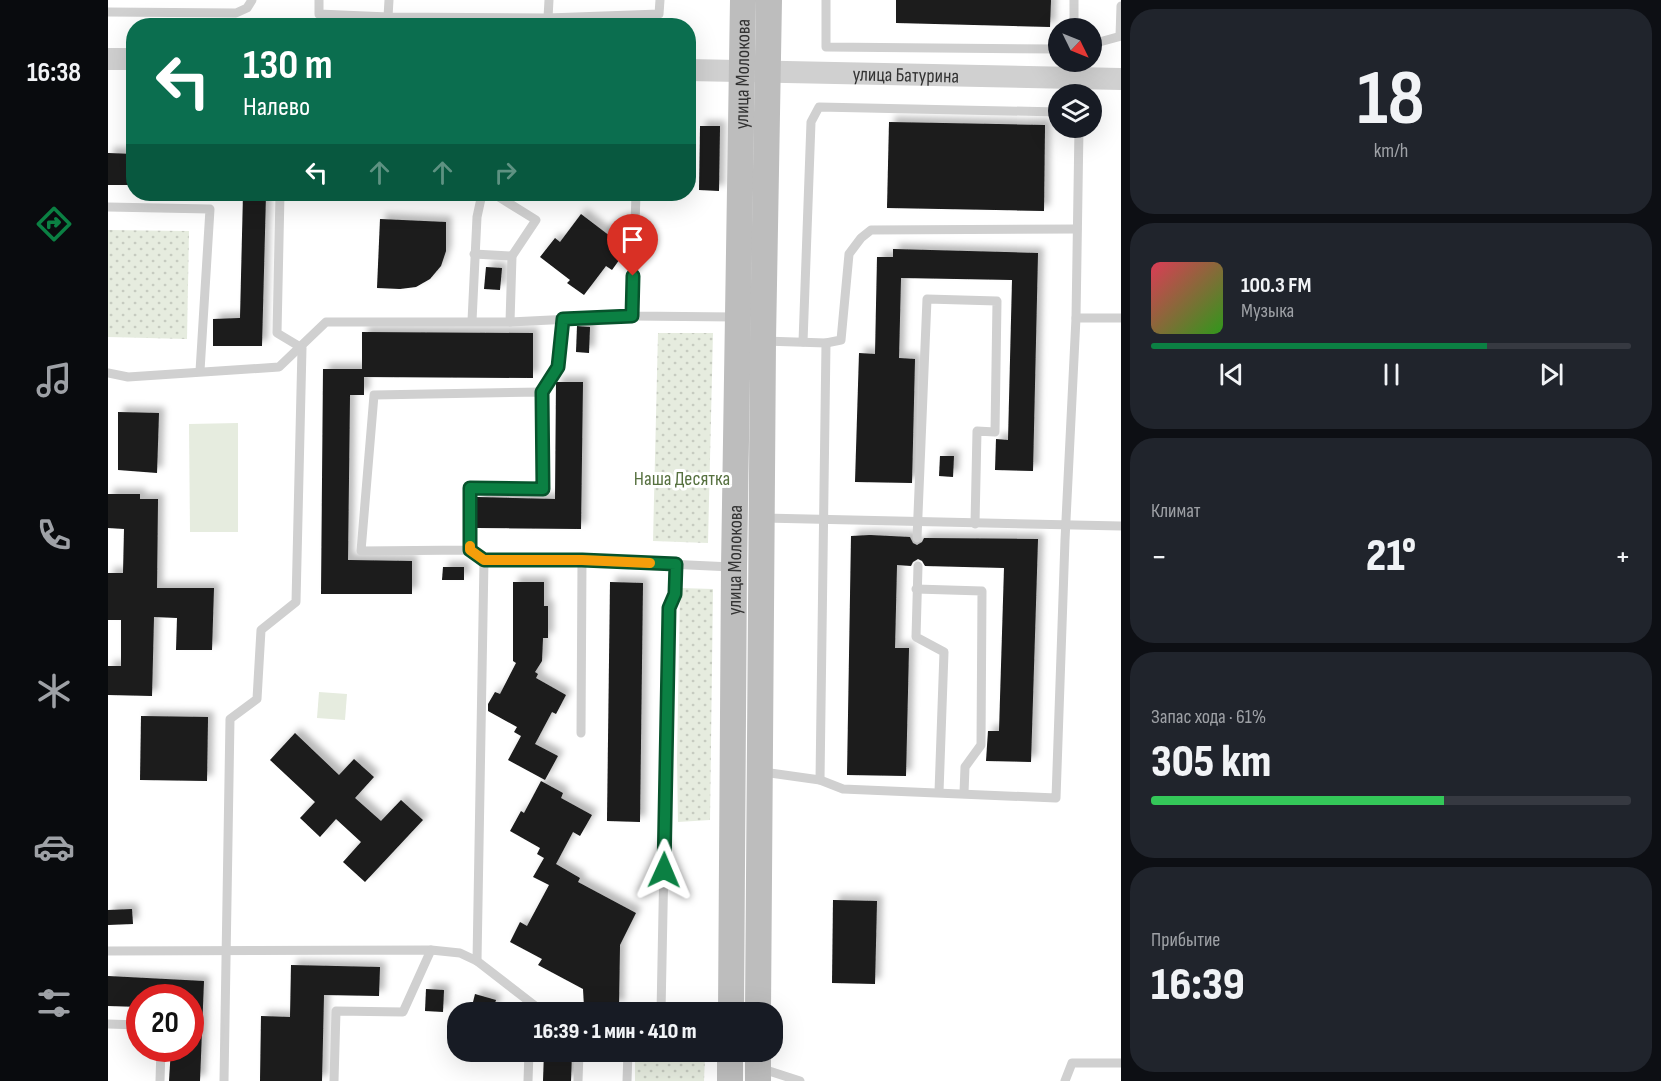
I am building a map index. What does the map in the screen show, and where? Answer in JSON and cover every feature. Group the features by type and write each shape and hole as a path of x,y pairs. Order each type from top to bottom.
{"main road":[{"name":"улица Молокова","path":"730,1002 742,0"},
{"name":"улица Молокова","path":"758,1002 763,340 769,0"},
{"path":"730,1062 730,1081"}],"street":[{"path":"108,58 126,59"},
{"name":"улица Батурина","path":"696,70 1121,79"}],"lane":[{"path":"108,12 236,13 247,8 252,0"},
{"path":"319,0 318,14 357,18"},
{"path":"387,18 389,0"},
{"path":"549,0 549,18"},
{"path":"604,18 659,14 660,0"},
{"path":"826,0 825,47 1048,50"},
{"path":"1074,0 1074,18"},
{"path":"1102,41 1121,36 1121,6"},
{"path":"803,342 811,122 819,107 1048,111"},
{"path":"760,772 820,780 843,789 1056,798 1076,318 1079,138"},
{"path":"280,201 277,333 302,348"},
{"path":"472,321 474,254 480,201"},
{"path":"505,201 536,220 512,256 510,322"},
{"path":"632,316 636,201"},
{"path":"108,207 210,209 200,371"},
{"path":"763,340 826,343 841,340 849,254 861,238 871,230 1077,229"},
{"path":"474,254 512,256"},
{"path":"917,538 927,299 997,301 995,432 977,431 975,524"},
{"path":"108,373 128,377 279,368 326,322 510,322 632,316 738,317"},
{"path":"1076,318 1121,318"},
{"path":"470,550 470,488 543,489 542,392 558,367 563,319"},
{"path":"820,780 826,343"},
{"path":"224,1081 230,720 257,699 261,630 296,602 302,348"},
{"path":"542,392 374,395 361,551 470,550 484,560 582,560 734,567"},
{"path":"762,518 1121,526"},
{"path":"477,961 484,560"},
{"path":"581,733 582,560"},
{"path":"661,1002 669,608 675,594 676,564"},
{"path":"918,566 916,637 944,652 939,792"},
{"path":"916,589 982,591 981,745 965,767 964,793"},
{"path":"334,1081 336,1011 403,1012 431,950"},
{"path":"108,951 431,950 460,952 477,961 528,1002"},
{"path":"108,1024 126,1025"},
{"path":"160,1081 161,1062"},
{"path":"528,1081 529,1062"},
{"path":"578,1081 579,1062"},
{"path":"627,1081 628,1062"},
{"path":"1065,1081 1072,1063 1121,1064"},
{"path":"758,1067 800,1081"}],"green space":[{"path":"108,230 189,231 187,339 108,337"},
{"name":"Наша Десятка","path":"658,333 713,333 708,543 653,541"},
{"path":"238,423 238,532 190,532 189,424"},
{"path":"680,588 713,589 710,820 678,822 677,759"},
{"path":"319,692 347,694 345,720 317,718"},
{"path":"635,1062 705,1062 704,1081 635,1081"}],"building":[{"path":"896,0 1051,0 1048,27 896,23"},
{"path":"889,122 1045,125 1044,211 887,208"},
{"path":"700,126 720,126 719,191 699,190"},
{"path":"108,153 126,154 126,185 108,185"},
{"path":"243,201 266,201 262,346 213,346 213,319 240,318"},
{"path":"581,214 627,249 612,270 606,266 584,295 567,283 570,280 540,257 555,238 560,242"},
{"path":"380,219 446,222 446,251 441,266 430,279 416,287 377,288"},
{"path":"893,249 1038,253 1033,471 995,470 996,439 1008,440 1012,280 901,278 899,358 915,359 912,483 855,482 859,353 875,354 877,257 893,257"},
{"path":"486,267 502,268 500,290 484,289"},
{"path":"577,326 590,327 589,353 576,352"},
{"path":"362,332 533,333 533,378 364,377 364,395 350,395 348,560 412,561 412,594 321,594 323,369 362,369"},
{"path":"556,382 583,382 581,529 477,528 477,497 555,499"},
{"path":"118,412 159,413 157,473 118,470"},
{"path":"940,456 954,456 953,477 939,476"},
{"path":"108,494 140,494 140,499 158,499 157,588 214,588 212,650 176,650 177,618 154,617 152,696 108,695 108,666 121,666 121,620 108,620 108,573 123,573 124,529 108,528"},
{"path":"851,536 910,537 917,545 924,538 1038,539 1031,762 986,761 988,731 999,731 1004,568 925,566 918,559 911,566 897,565 895,648 909,648 906,776 847,775"},
{"path":"443,567 464,567 464,580 442,580"},
{"path":"513,582 544,582 544,606 548,606 548,638 543,638 542,661 535,672 538,674 536,678 566,695 556,714 552,712 535,744 558,756 545,780 508,760 521,736 514,732 517,727 488,711 488,704 495,692 500,694 516,663 513,661"},
{"path":"610,582 643,583 640,822 607,821"},
{"path":"141,716 208,717 207,781 140,780"},
{"path":"295,733 339,775 354,759 374,777 355,798 381,821 401,800 423,820 365,882 343,862 361,842 336,819 320,837 300,818 315,802 270,760"},
{"path":"541,781 563,793 561,798 592,815 580,836 573,832 556,864 580,878 578,882 636,913 620,945 619,1002 584,1002 583,989 538,965 542,959 510,942 520,922 527,926 549,885 533,877 544,858 537,854 540,848 510,831 521,811 524,813"},
{"path":"833,900 877,901 875,984 832,983"},
{"path":"132,909 133,924 108,925 108,910"},
{"path":"291,965 380,967 379,996 324,995 322,1081 260,1081 261,1016 290,1017"},
{"path":"108,976 204,981 204,984 126,984 126,1007 108,1006"},
{"path":"426,989 444,990 443,1012 425,1011"},
{"path":"475,994 496,1000 495,1002 473,1002"},
{"path":"170,1062 201,1062 200,1081 169,1081"},
{"path":"544,1062 572,1062 571,1081 543,1081"}],"slow traffic":[{"path":"470,546 470,550 484,560 650,563"}],"route":[{"path":"633,276 632,316 563,319 558,367 542,392 543,489 470,488 470,550 484,560 582,560 676,564 675,594 669,608 664,870"}]}
